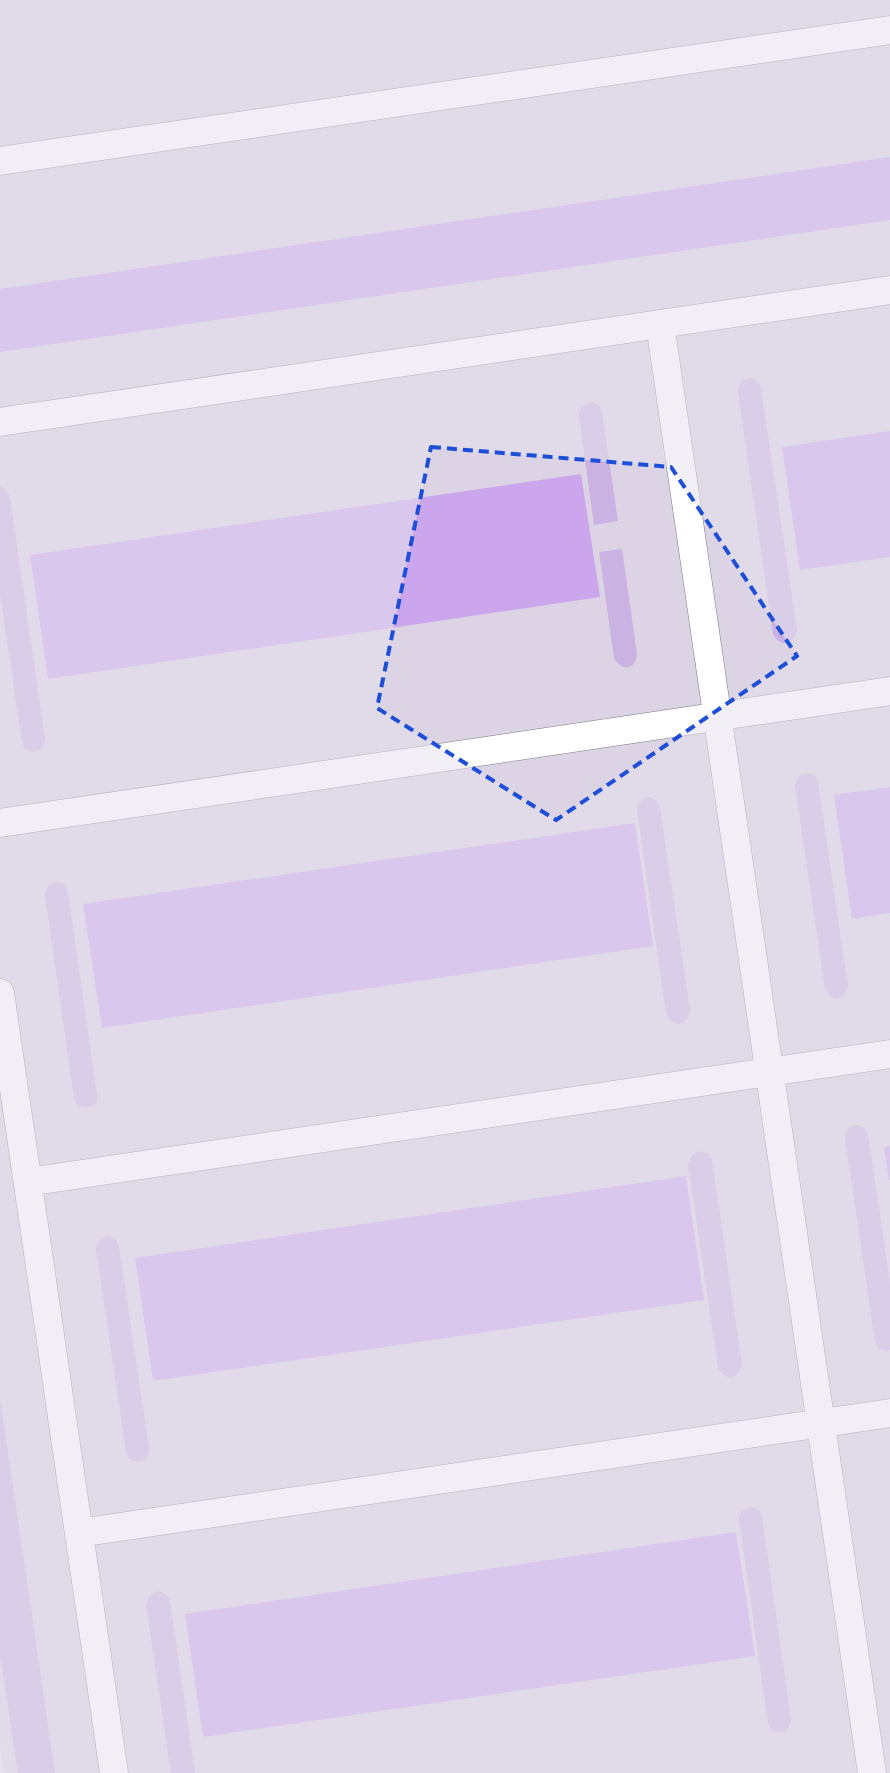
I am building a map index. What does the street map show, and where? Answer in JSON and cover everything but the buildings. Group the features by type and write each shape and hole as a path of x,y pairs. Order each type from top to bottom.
{"lane":[{"path":"0,161 890,30"},
{"path":"0,422 890,290"},
{"path":"660,324 872,1773"},
{"path":"0,823 890,692"},
{"path":"0,993 114,1773"},
{"path":"28,1182 890,1054"},
{"path":"79,1533 890,1413"}],"highlighted area":[{"path":"431,447 671,467 797,656 556,820 377,708"}],"shaded area":[{"path":"0,0 890,0 890,1773 4,1773 0,1747"},
{"path":"752,378 758,382 761,388 797,630 793,639 786,643 779,642 773,634 738,392 739,385 744,379"},
{"path":"592,402 599,405 602,412 618,521 594,525 579,416 582,406"},
{"path":"0,486 6,490 10,497 45,739 44,745 41,748 31,752 25,749 22,742 0,594"},
{"path":"622,549 637,654 634,663 628,667 620,666 614,658 599,552"},
{"path":"809,773 815,776 818,783 848,986 844,995 838,999 831,997 825,989 795,786 799,776"},
{"path":"650,797 657,801 660,808 690,1010 686,1020 680,1024 673,1022 666,1014 637,811 640,801"},
{"path":"58,882 65,885 68,892 97,1095 97,1102 88,1107 77,1105 74,1098 45,895 48,886"},
{"path":"858,1125 865,1128 868,1135 890,1283 890,1350 887,1351 880,1349 875,1341 845,1138 848,1128"},
{"path":"702,1151 709,1155 712,1161 742,1364 738,1373 732,1377 725,1376 718,1368 688,1165 692,1155"},
{"path":"109,1236 116,1239 119,1246 149,1448 145,1459 140,1461 129,1459 126,1452 96,1249 97,1243 103,1237"},
{"path":"0,1397 55,1773 18,1773 0,1654"},
{"path":"752,1507 759,1510 762,1517 791,1720 787,1730 782,1732 771,1730 768,1723 739,1520 742,1510"},
{"path":"160,1591 167,1595 170,1601 195,1773 171,1773 146,1605 150,1595"}]}
